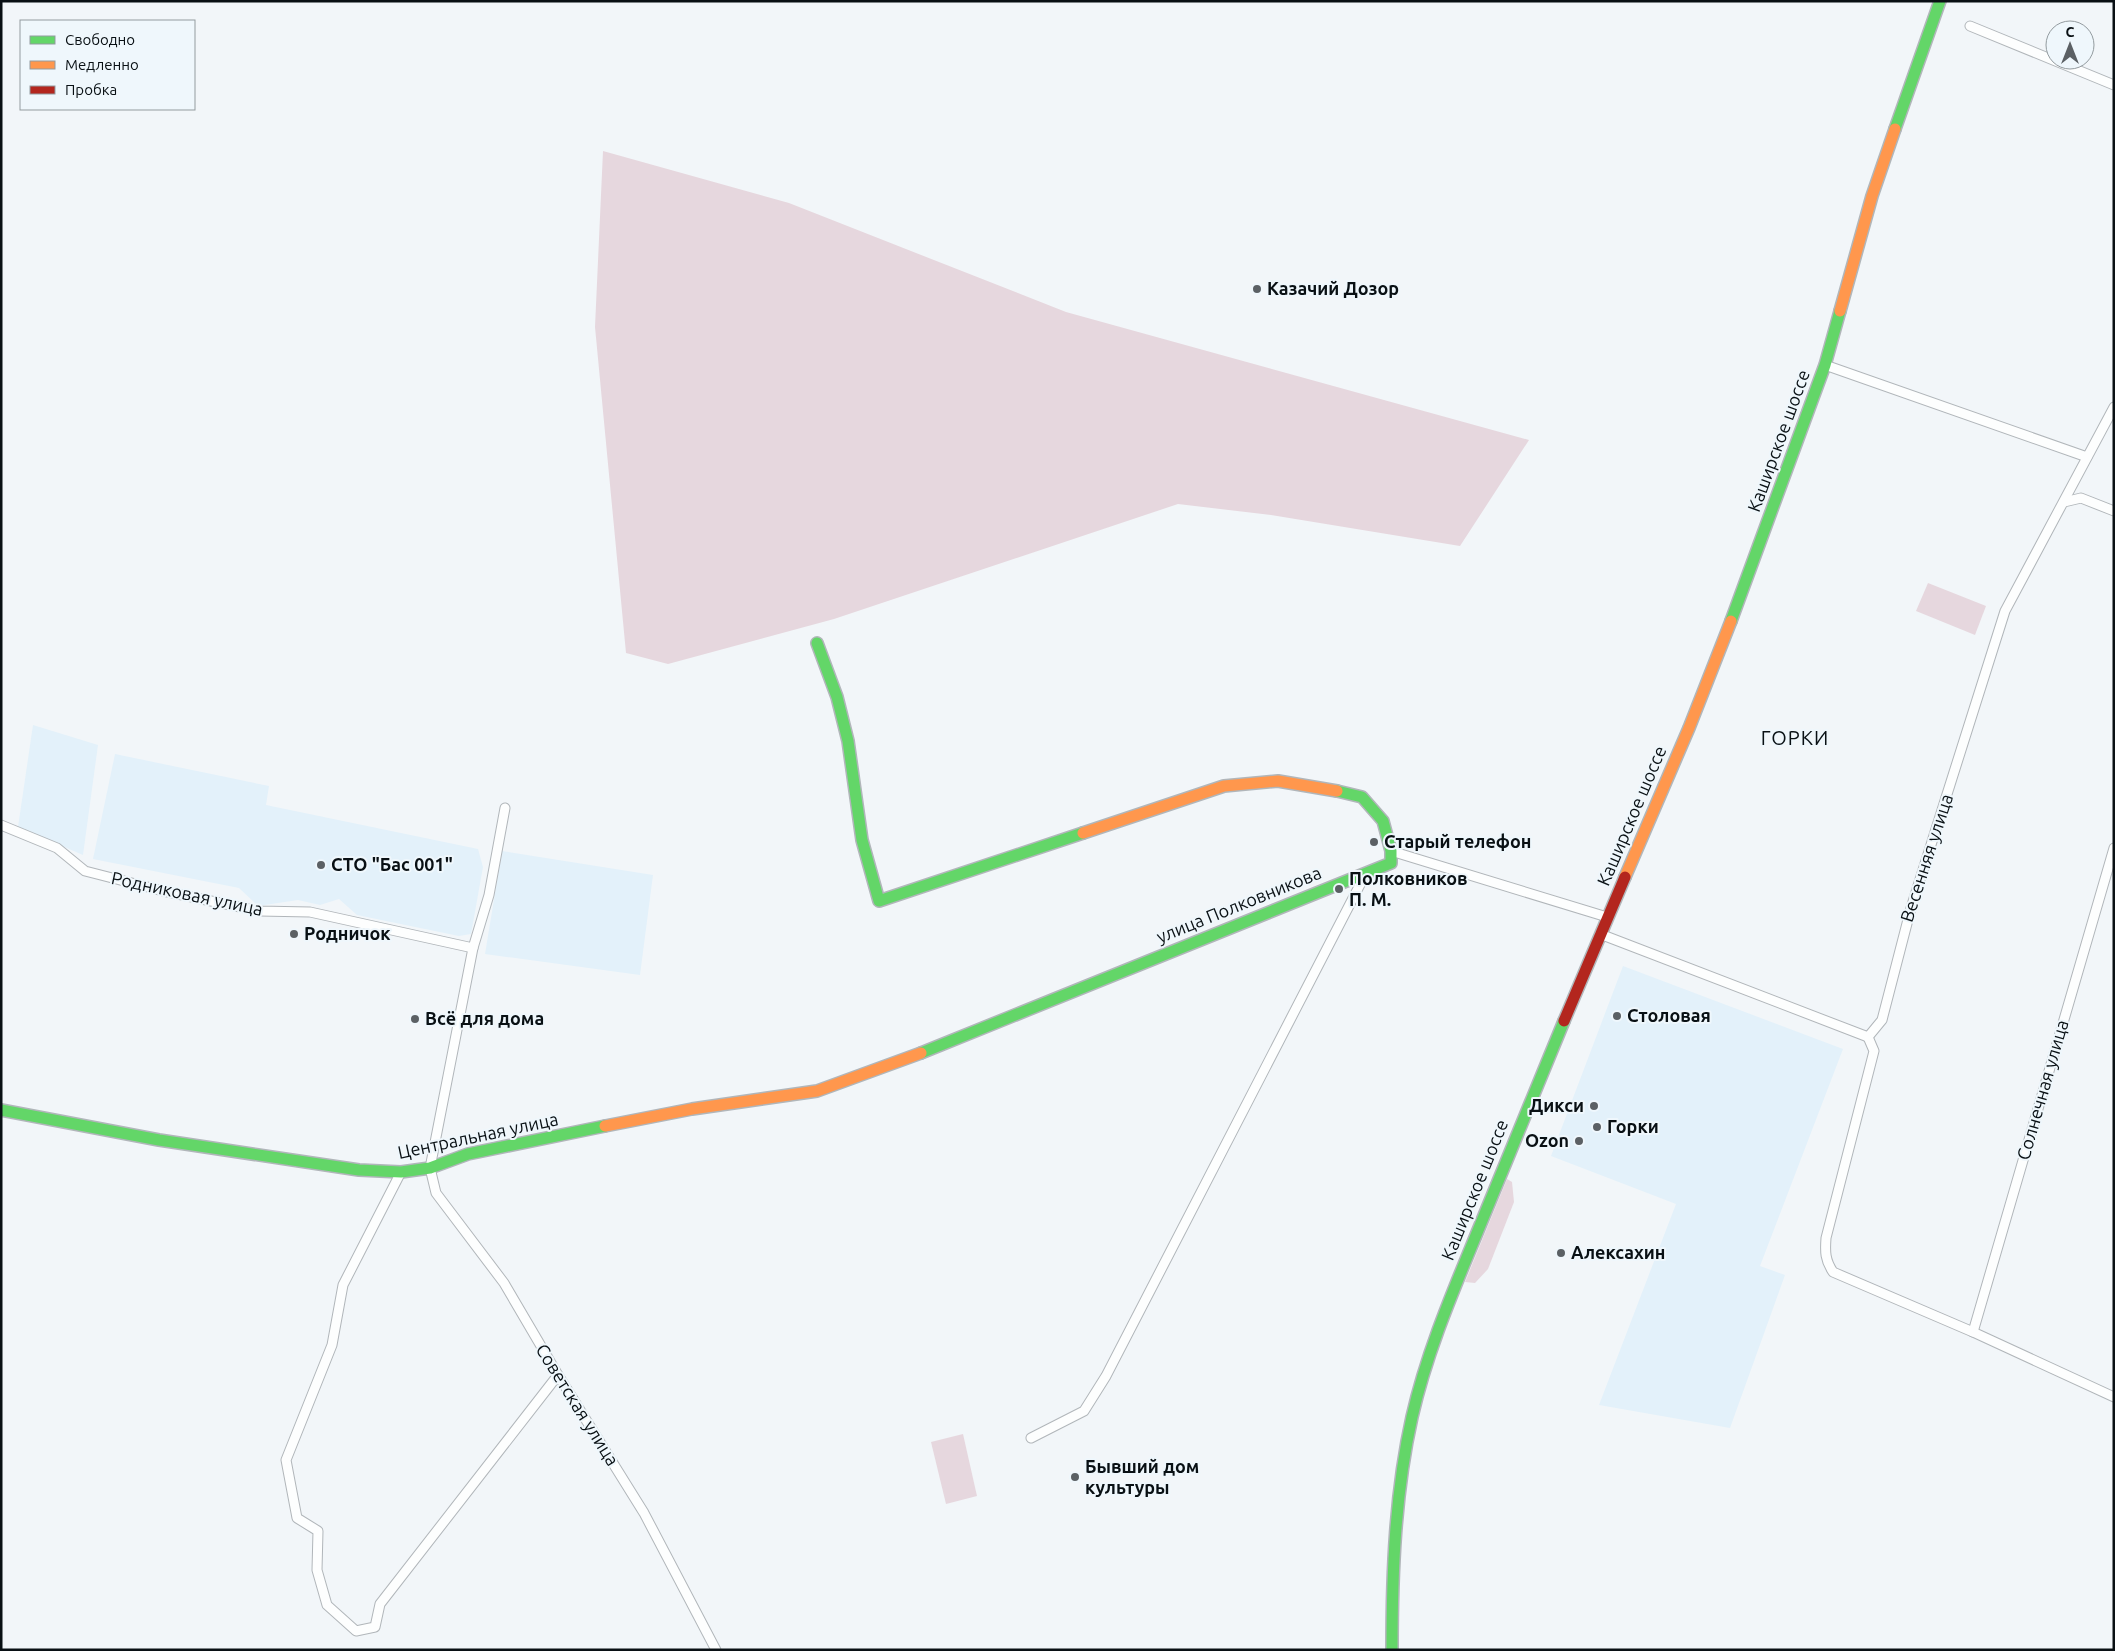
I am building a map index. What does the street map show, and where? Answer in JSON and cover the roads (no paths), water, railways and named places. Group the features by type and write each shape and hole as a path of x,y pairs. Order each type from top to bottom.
{"street":[{"name":"Каширское шоссе","path":"1392,1650 1391,1596 1397,1522 1412,1418 1428,1361 1449,1301 1607,917 1689,728 1750,575 1825,365 1872,196 1940,1"},
{"path":"1970,26 2114,85"},
{"path":"1825,365 2087,457"},
{"name":"Весенняя улица","path":"1868,1037 1882,1020 1911,908 2005,611 2114,407"},
{"path":"2064,502 2081,498 2114,512"},
{"path":"817,643 837,697 848,741 862,840 879,902 1224,786 1278,782 1320,787 1362,797 1383,821 1391,851 1607,917"},
{"path":"430,1168 473,948 489,895 505,808"},
{"name":"Родниковая улица","path":"1,825 57,848 85,871 102,876 259,911 310,912 473,948"},
{"name":"Солнечная улица","path":"1973,1332 2114,848"},
{"name":"улица Полковникова","path":"869,1072 909,1058 1391,863 1391,851"},
{"path":"1031,1438 1084,1411 1106,1376 1366,873"},
{"path":"1600,934 1868,1037 1874,1051 1826,1238 1824,1252 1833,1272 1973,1332 2114,1396"},
{"name":"Центральная улица","path":"1,1110 159,1140 359,1170 401,1172 430,1168 468,1154 673,1113 816,1091 869,1072"},
{"name":"Советская улица","path":"430,1168 436,1193 504,1282 558,1376 644,1514 716,1650"},
{"path":"401,1172 343,1285 332,1344 286,1460 297,1518 318,1531 317,1570 327,1605 356,1632 375,1627 380,1604 558,1376"}],"place":[{"name":"Казачий Дозор","path":"1257,289"},
{"name":"Старый телефон","path":"1374,842"},
{"name":"СТО \"Бас 001\"","path":"321,865"},
{"name":"Полковников П. М.","path":"1339,889"},
{"name":"Родничок","path":"294,934"},
{"name":"Столовая","path":"1617,1016"},
{"name":"Всё для дома","path":"415,1019"},
{"name":"Дикси","path":"1594,1106"},
{"name":"Горки","path":"1597,1127"},
{"name":"Ozon","path":"1579,1141"},
{"name":"Алексахин","path":"1561,1253"},
{"name":"Бывший дом культуры","path":"1075,1477"}],"district":[{"name":"ГОРКИ","path":"1795,738"}]}
